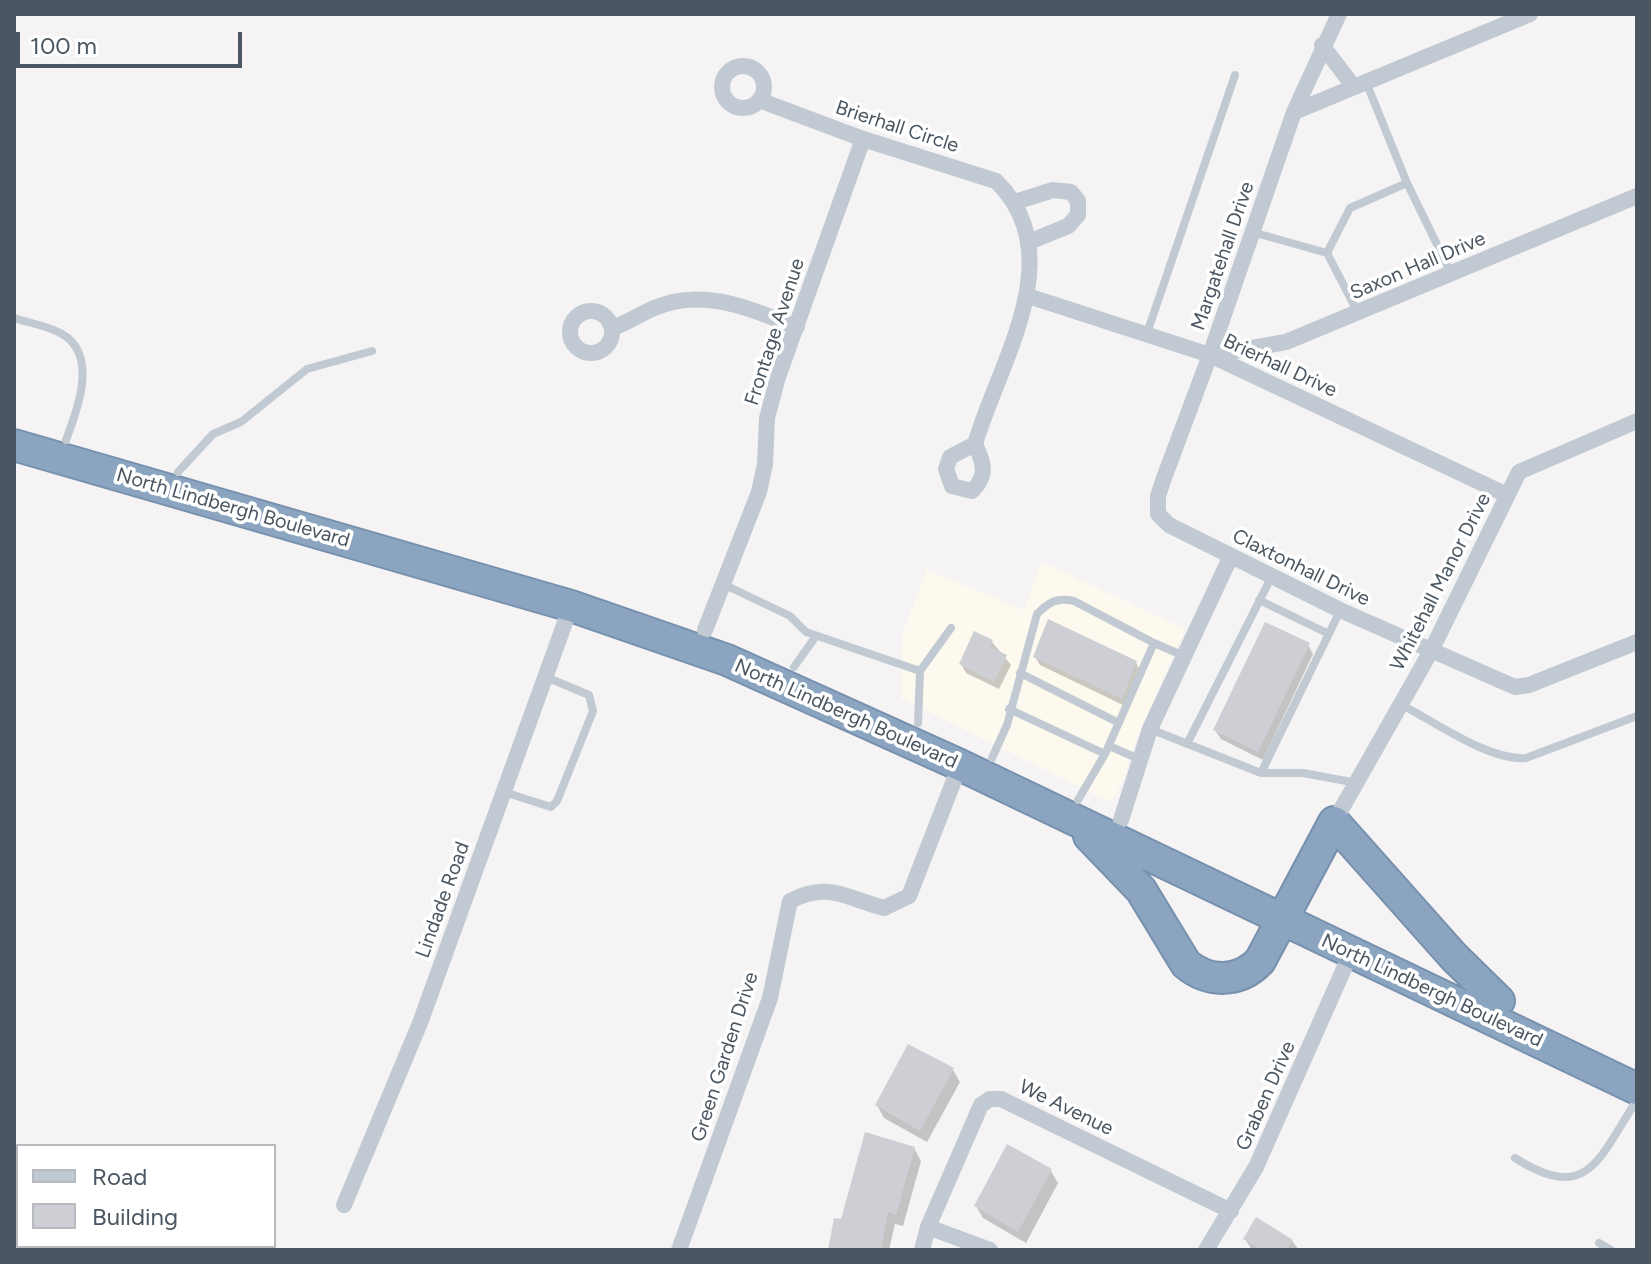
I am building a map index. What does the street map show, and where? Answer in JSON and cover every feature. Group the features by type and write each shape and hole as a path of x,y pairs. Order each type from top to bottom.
{"highway":[{"name":"North Lindbergh Boulevard","path":"14,425 599,594 705,630 794,667 992,758 1074,809 1121,820 1287,911 1351,953 1637,1089"},
{"name":"North Lindbergh Boulevard","path":"14,445 571,606 727,660 960,765 1074,809 1287,911 1499,1001 1637,1067"},
{"path":"1074,809 1128,873 1186,964 1205,976 1230,978 1251,970 1266,953 1334,822 1454,957 1499,1001"}],"street":[{"name":"Margatehall Drive","path":"1158,514 1158,496 1164,478 1294,112 1322,45 1339,14"},
{"path":"1294,112 1530,14"},
{"path":"1322,45 1360,84"},
{"name":"Brierhall Circle","path":"759,100 863,139 996,181 1015,202"},
{"name":"Frontage Avenue","path":"705,630 759,492 767,418 863,139"},
{"path":"975,444 1028,296 1029,242 1015,202 1053,190 1071,192 1078,201 1078,215 1068,226 1029,242"},
{"name":"Saxon Hall Drive","path":"1210,355 1286,342 1637,196"},
{"name":"Brierhall Drive","path":"1028,296 1145,337 1210,355 1507,495"},
{"path":"613,328 652,308 700,298 735,303 797,327"},
{"name":"Whitehall Manor Drive","path":"1334,822 1431,651 1519,472 1637,421"},
{"name":"Claxtonhall Drive","path":"1158,514 1169,525 1340,610 1515,687 1529,685 1637,642"},
{"path":"1121,820 1150,729 1231,556"},
{"name":"Lindade Road","path":"344,1205 420,1023 571,606"},
{"name":"Green Garden Drive","path":"679,1250 770,998 790,901 806,892 831,890 884,908 909,896 960,765"},
{"name":"Graben Drive","path":"1206,1250 1256,1167 1351,953"},
{"name":"We Avenue","path":"922,1250 928,1227 981,1105 990,1099 1001,1099 1231,1211"},
{"path":"928,1227 990,1250"}],"lane":[{"path":"1145,337 1235,75"},
{"path":"1360,84 1451,273"},
{"path":"1327,253 1350,208 1407,183"},
{"path":"1252,232 1327,253 1358,313"},
{"path":"14,318 63,334 77,355 84,375 80,402 66,440"},
{"path":"178,472 213,434 241,422 307,369 372,351"},
{"path":"1187,744 1272,575"},
{"path":"723,584 790,616 816,636 920,671"},
{"path":"992,758 1007,725 1037,614 1048,604 1061,598 1184,656"},
{"path":"1259,600 1329,634"},
{"path":"1261,773 1340,610"},
{"path":"918,723 920,671 951,628"},
{"path":"794,667 816,636"},
{"path":"1074,809 1107,750 1154,643"},
{"path":"1020,673 1119,723"},
{"path":"504,792 551,807 557,801 593,711 589,695 545,676"},
{"path":"1402,705 1484,748 1513,759 1526,758 1637,716"},
{"path":"1009,709 1107,750 1139,759"},
{"path":"1150,729 1261,773 1303,773 1357,783"},
{"path":"1515,1158 1537,1172 1562,1180 1577,1177 1598,1159 1637,1100"},
{"path":"1599,1243 1611,1250"}],"shaded area":[{"path":"1042,562 1185,629 1135,742 1123,781 1115,796 1108,801 901,698 903,632 927,570 1024,610"}],"building":[{"path":"1048,619 1137,661 1122,699 1033,657"},
{"path":"1265,622 1310,643 1258,752 1213,730"},
{"path":"974,631 993,640 990,647 1007,655 994,682 959,664"},
{"path":"908,1044 954,1068 920,1131 875,1105"},
{"path":"865,1132 915,1147 896,1215 888,1212 881,1250 828,1250 834,1218 841,1219"},
{"path":"1007,1144 1052,1169 1018,1232 974,1206"},
{"path":"1256,1217 1293,1240 1287,1250 1261,1250 1243,1239"}]}
